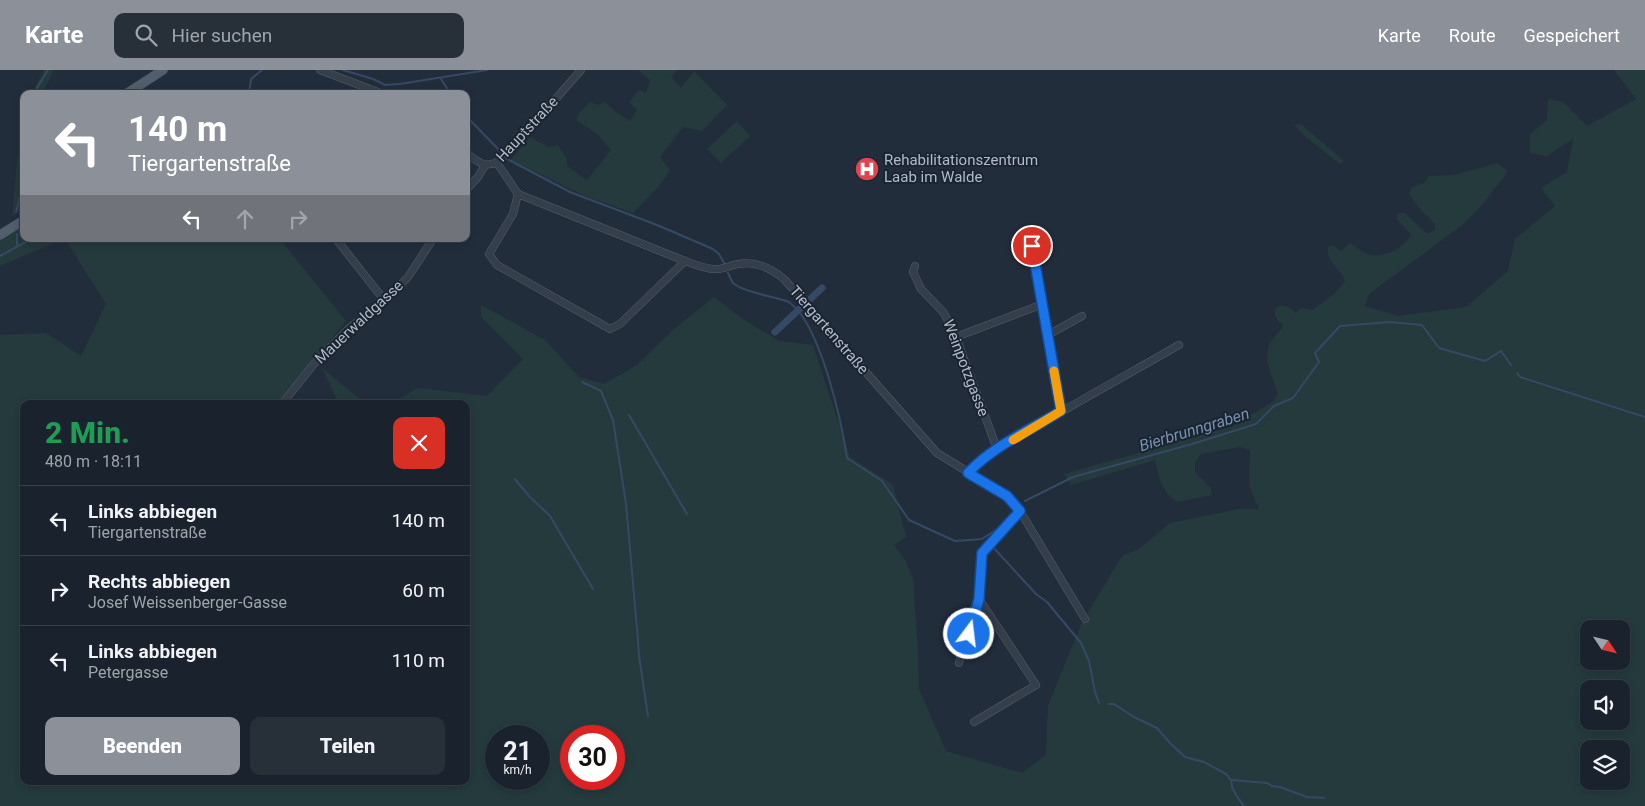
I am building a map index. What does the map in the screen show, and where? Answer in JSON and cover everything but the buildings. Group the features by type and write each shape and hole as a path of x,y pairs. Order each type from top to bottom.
{"main road":[{"path":"132,90 163,70"},
{"path":"0,235 20,222"}],"street":[{"path":"320,70 373,90"},
{"name":"Hauptstraße","path":"470,156 485,165 497,163 508,153 577,71"},
{"path":"497,163 518,194 513,214 489,254 497,264 610,329 620,324 685,261"},
{"path":"470,186 485,165"},
{"name":"Tiergartenstraße","path":"518,194 704,268 715,269 738,264 752,264 774,271 784,279 937,453 1007,496 1020,511 1085,619"},
{"path":"338,242 385,301"},
{"name":"Mauerwaldgasse","path":"285,400 313,365 348,329 385,301 408,277 431,242"},
{"path":"1032,246 1061,411"},
{"name":"Weinpotzgasse","path":"915,266 914,272 921,289 944,313 956,337 997,449"},
{"path":"956,337 1043,304"},
{"path":"1048,335 1082,316"},
{"path":"968,473 977,463 997,449 1180,345"},
{"path":"959,663 979,599 982,553 1020,511"},
{"path":"974,722 1036,685 979,599"}],"green space":[{"path":"44,70 54,70 44,90 34,90"},
{"path":"638,70 677,70 671,77 681,88 694,71 727,105 702,131 683,127 660,157 670,170 659,186 633,213 585,196 511,160 530,137 548,147 558,145 567,159 567,166 587,180 611,150 597,134 576,120 579,113 590,102 598,105 605,102 630,121 637,110 629,102 639,90 646,93 650,80"},
{"path":"1614,70 1645,70 1645,806 0,806 0,335 46,333 81,356 106,304 67,242 282,242 346,321 281,400 20,400 20,785 470,785 470,400 397,400 418,388 487,396 523,359 481,317 481,305 545,340 579,377 604,384 637,365 674,329 714,297 743,319 779,341 813,345 850,457 893,485 906,537 894,545 906,561 913,579 919,689 946,751 1022,773 1046,755 1048,706 1082,622 1122,556 1139,549 1170,523 1239,509 1259,509 1249,485 1250,450 1240,447 1201,454 1195,463 1195,472 1211,488 1212,495 1177,502 1164,489 1155,460 1071,485 1064,474 1233,426 1274,401 1278,393 1270,370 1268,351 1270,342 1283,325 1276,317 1276,307 1286,306 1296,313 1301,308 1312,310 1330,297 1342,285 1345,281 1330,260 1328,255 1329,246 1332,245 1341,251 1350,243 1365,253 1373,255 1392,252 1403,245 1411,235 1396,218 1398,213 1405,213 1426,233 1435,230 1435,224 1409,193 1412,187 1424,183 1429,176 1454,175 1497,163 1508,171 1483,204 1461,226 1369,294 1365,306 1398,316 1466,307 1508,271 1515,239 1555,206 1541,188 1567,172 1573,139 1547,156 1530,153 1530,134 1547,120 1548,99 1563,102 1587,126 1636,99"},
{"path":"737,121 750,136 721,163 707,149"},
{"path":"1301,124 1344,161 1340,164 1307,138 1294,125"},
{"path":"20,148 20,211 12,216 17,160"},
{"path":"20,227 20,242 56,242 0,266 0,240"},
{"path":"322,368 361,400 337,400"}],"waterway":[{"path":"36,90 48,70"},
{"path":"250,90 251,79 262,70"},
{"path":"343,70 373,79 385,85 487,70"},
{"path":"441,79 448,90"},
{"path":"470,120 502,153"},
{"path":"509,160 570,192 657,225 713,249 719,254 724,263"},
{"path":"16,212 20,196"},
{"path":"17,234 17,246"},
{"path":"0,256 26,242"},
{"name":"Bierbrunngraben","path":"728,273 733,283 737,286 787,301 801,314 811,331 828,375 847,458 882,481 909,520 955,541 982,539 997,529 1008,518"},
{"name":"Bierbrunngraben","path":"775,332 822,288"},
{"name":"Bierbrunngraben","path":"1025,501 1073,477 1256,424 1274,406 1293,398 1319,362 1315,353 1340,326 1390,322 1422,325 1439,348 1485,361 1501,351 1511,365"},
{"name":"Bierbrunngraben","path":"1517,373 1520,377 1645,417"},
{"path":"582,382 601,391 613,420 626,504 639,656 648,716"},
{"path":"629,415 687,514"},
{"path":"515,479 529,496 550,516 593,589"},
{"path":"992,546 1036,594 1047,602 1081,643 1089,661 1099,703"},
{"path":"1109,704 1114,704 1134,717 1157,728 1185,757 1204,762 1226,774 1231,780 1236,795 1244,806"},
{"path":"1232,780 1267,783 1307,797 1324,798"}],"slow traffic":[{"path":"1013,440 1061,411 1054,371"}],"place":[{"name":"Rehabilitationszentrum Laab im Walde","path":"867,169"}],"route":[{"path":"969,634 979,599 982,553 1020,511 1007,496 968,473 977,463 997,449 1061,411 1032,246"}]}
